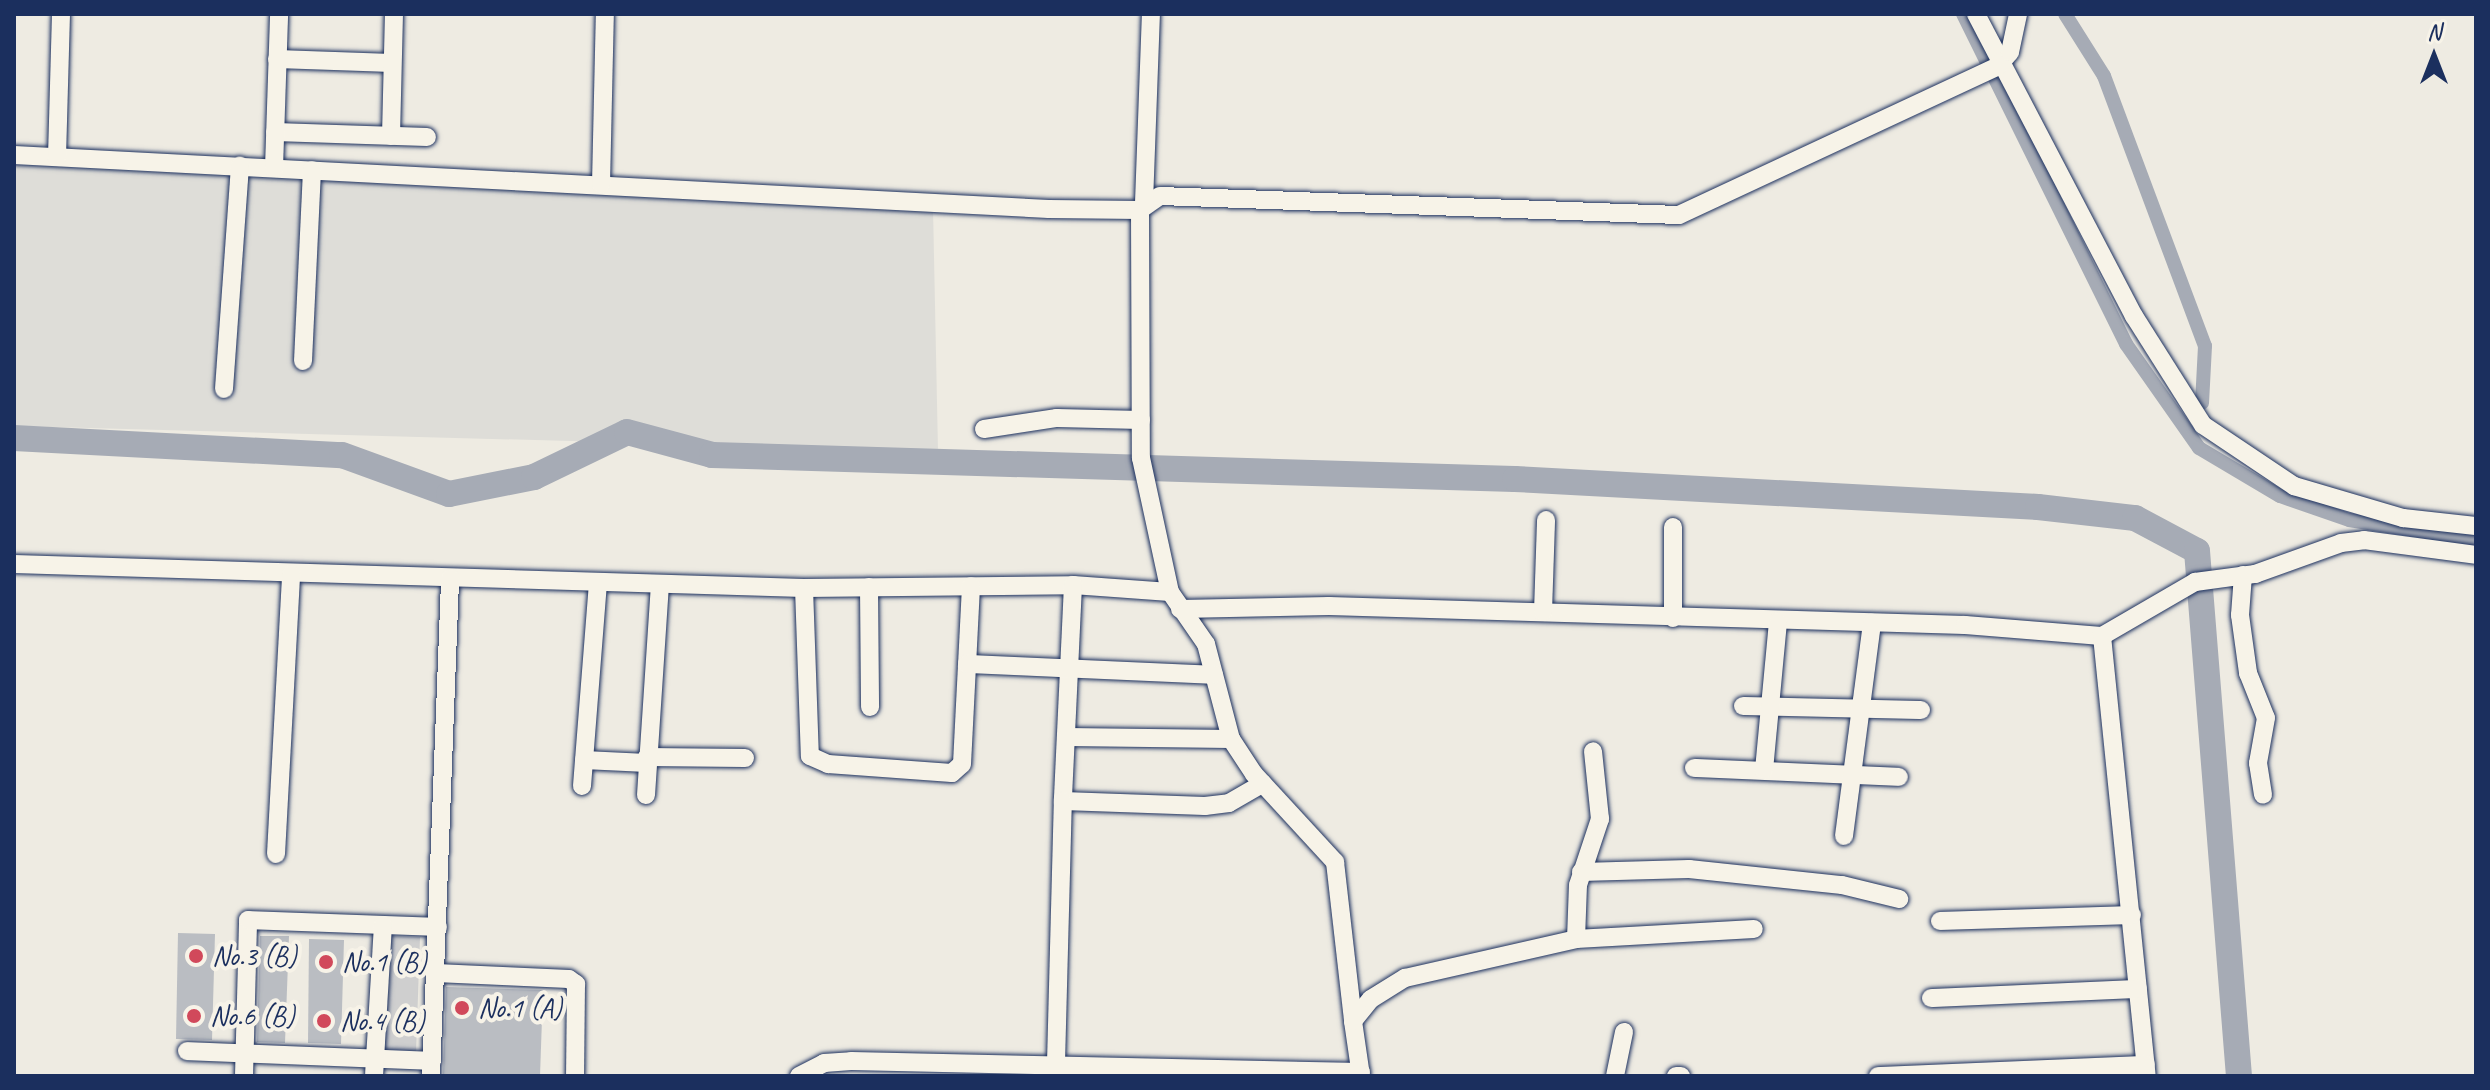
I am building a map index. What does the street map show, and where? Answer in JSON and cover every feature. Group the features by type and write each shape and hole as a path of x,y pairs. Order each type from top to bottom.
{"street":[{"path":"57,157 61,14"},
{"path":"274,168 279,14"},
{"path":"391,136 394,14"},
{"path":"601,184 605,14"},
{"path":"799,1076 824,1063 851,1061 1056,1063 1361,1074 1335,862 1263,783 1231,739 1202,634 1170,592 1143,484 1142,207 1151,14"},
{"path":"1976,14 1995,67 2134,316 2203,425 2294,486 2403,518 2476,526"},
{"path":"14,155 1142,207 1160,196 1679,215 1995,67 2018,14"},
{"path":"277,59 392,63"},
{"path":"275,132 427,137"},
{"path":"224,389 240,166"},
{"path":"303,361 312,170"},
{"path":"984,429 1057,418 1141,420"},
{"path":"1543,612 1546,520"},
{"path":"1673,527 1673,618"},
{"path":"1180,609 1543,612 1872,623 2102,636 2195,582 2223,575 2243,575 2353,540 2476,555"},
{"path":"14,564 804,588 1073,585 1170,592"},
{"path":"276,854 291,574"},
{"path":"2243,575 2240,615 2248,673 2266,718 2258,763 2263,795"},
{"path":"187,1051 244,1052 375,1067 431,1068 450,578"},
{"path":"582,786 598,583"},
{"path":"646,795 660,584"},
{"path":"1056,1063 1073,585"},
{"path":"804,588 806,749 819,761 958,770 971,586"},
{"path":"869,587 870,707"},
{"path":"1764,770 1778,622"},
{"path":"1844,836 1872,623"},
{"path":"1878,1076 2146,1071 2102,636"},
{"path":"967,664 1214,675"},
{"path":"1743,706 1921,710"},
{"path":"1067,737 1231,739"},
{"path":"1576,939 1581,872 1600,819 1593,751"},
{"path":"584,760 745,758"},
{"path":"1694,768 1852,771 1899,777"},
{"path":"1063,801 1205,806 1229,803 1263,783"},
{"path":"1581,872 1689,869 1842,885 1899,899"},
{"path":"1940,921 2132,915"},
{"path":"244,1076 248,920 438,927"},
{"path":"375,1067 383,925"},
{"path":"1353,1021 1371,999 1405,978 1576,939 1754,929"},
{"path":"436,973 576,984 575,1076"},
{"path":"1931,998 2138,989"},
{"path":"1615,1076 1624,1032"}],"shaded area":[{"path":"14,163 933,208 938,451 14,426"},
{"path":"389,936 420,937 416,1053 384,1053"}],"building":[{"path":"178,933 215,934 212,1040 176,1039"},
{"path":"260,936 289,936 285,1043 257,1042"},
{"path":"309,939 344,940 341,1044 308,1043"},
{"path":"446,987 543,990 540,1076 443,1076"}],"waterway":[{"path":"1963,14 2126,344 2199,448 2280,496 2349,520 2476,540"},
{"path":"2065,14 2104,76 2205,346 2202,403"},
{"path":"14,438 342,455 449,494 534,477 627,432 712,455 1515,479 2038,507 2135,518 2197,551 2239,1076"}],"place":[{"name":"No.3 (B)","path":"196,956"},
{"name":"No.1 (B)","path":"326,962"},
{"name":"No.1 (A)","path":"462,1008"},
{"name":"No.6 (B)","path":"194,1016"},
{"name":"No.4 (B)","path":"324,1021"}]}
